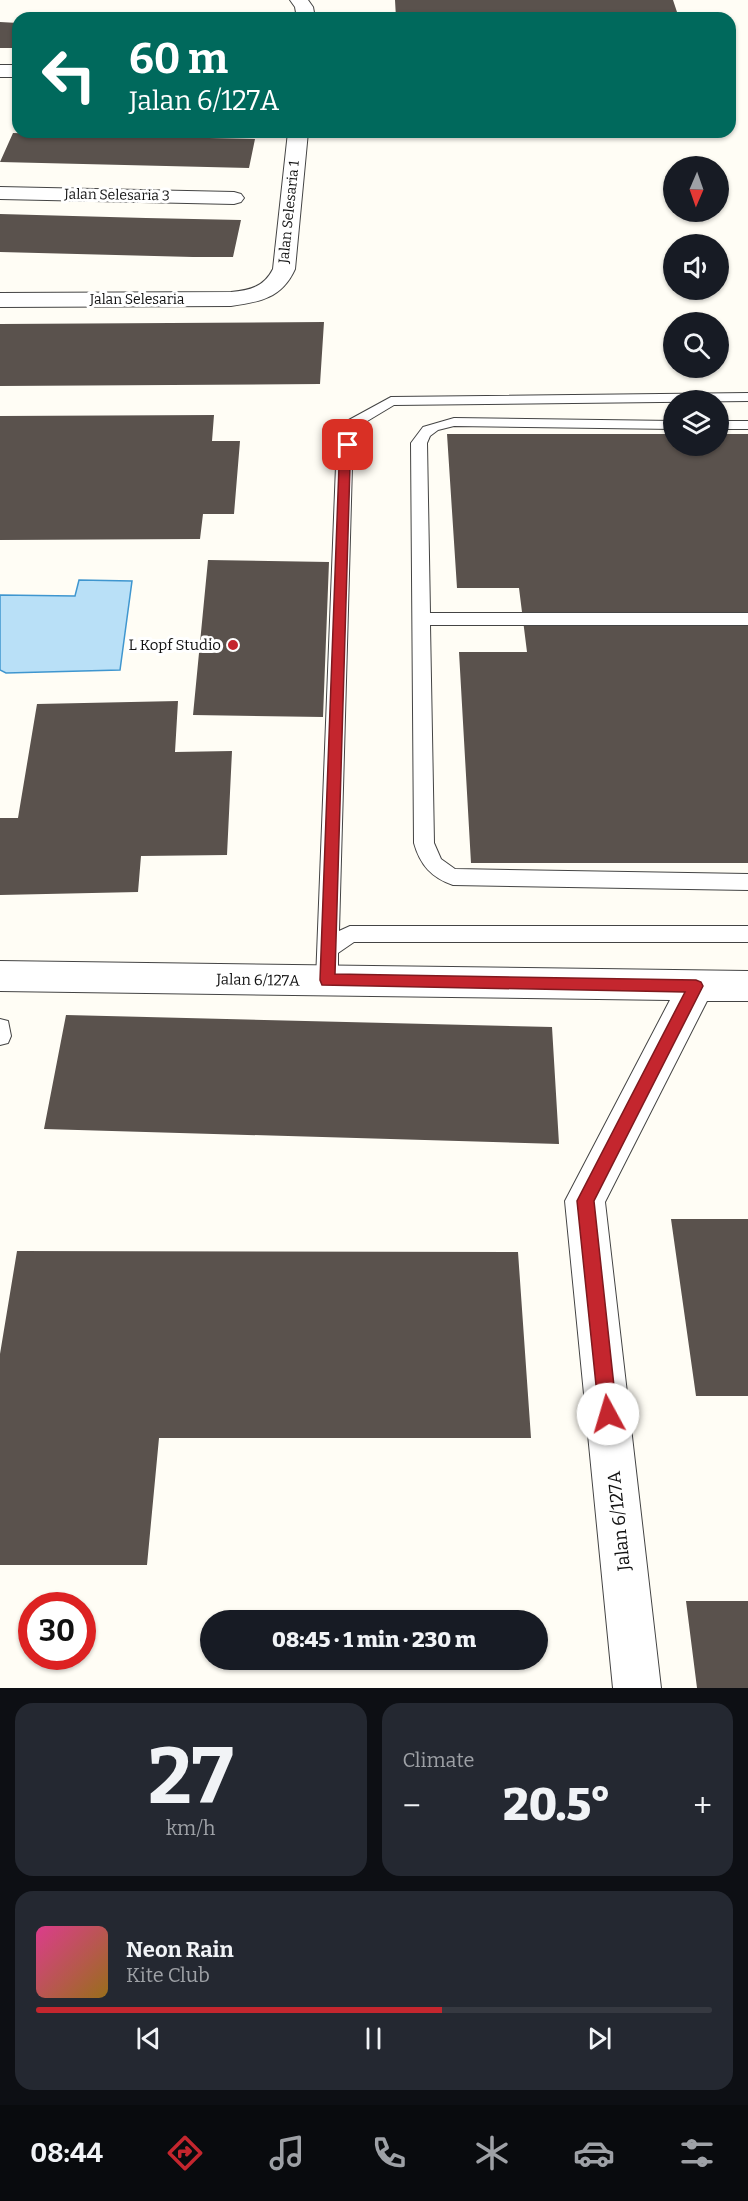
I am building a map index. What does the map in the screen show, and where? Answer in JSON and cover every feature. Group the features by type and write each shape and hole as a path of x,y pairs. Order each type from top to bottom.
{"street":[{"name":"Jalan Selesaria 1","path":"272,290 280,280 284,269 297,138"},
{"name":"Jalan Selesaria 3","path":"0,193 234,198"},
{"name":"Jalan Selesaria","path":"0,300 231,299 256,296 272,290"},
{"name":"Jalan 6/127A","path":"0,976 328,964 696,986 748,986"},
{"name":"Jalan 6/127A","path":"637,1688 585,1201 696,986"}],"lane":[{"path":"328,964 344,466 352,424 391,401 619,406 748,397"},
{"path":"663,424 454,423 429,428 421,435 419,443 424,843 427,857 437,869 453,877 748,882"},
{"path":"729,425 748,425"},
{"path":"421,620 748,619"},
{"path":"328,964 350,933 748,934"},
{"path":"0,1028 0,1036"}],"water":[{"path":"79,580 132,581 120,670 6,673 0,670 0,595 75,596"}],"building":[{"path":"395,0 673,0 677,12 396,12"},
{"path":"0,22 12,23 12,48 0,48"},
{"path":"12,135 12,138 255,139 249,168 0,162"},
{"path":"0,214 241,220 233,257 193,257 0,252"},
{"path":"324,322 320,384 0,386 0,324"},
{"path":"214,415 212,441 240,441 234,514 203,514 200,539 0,540 0,416"},
{"path":"447,434 663,434 663,456 729,456 729,434 748,434 748,863 471,863 459,652 527,652 519,588 457,588"},
{"path":"208,560 329,562 323,717 193,715"},
{"path":"178,701 175,752 232,751 227,855 141,856 138,892 0,895 0,818 18,818 37,704"},
{"path":"66,1015 552,1027 559,1144 44,1129"},
{"path":"671,1219 748,1219 748,1396 696,1396"},
{"path":"17,1251 518,1252 531,1438 159,1438 147,1565 0,1565 0,1354"},
{"path":"686,1601 748,1601 748,1688 697,1688"}],"place":[{"name":"L Kopf Studio","path":"233,645"}],"route":[{"path":"348,445 344,466 327,980 696,986 585,1201 608,1414"}]}
